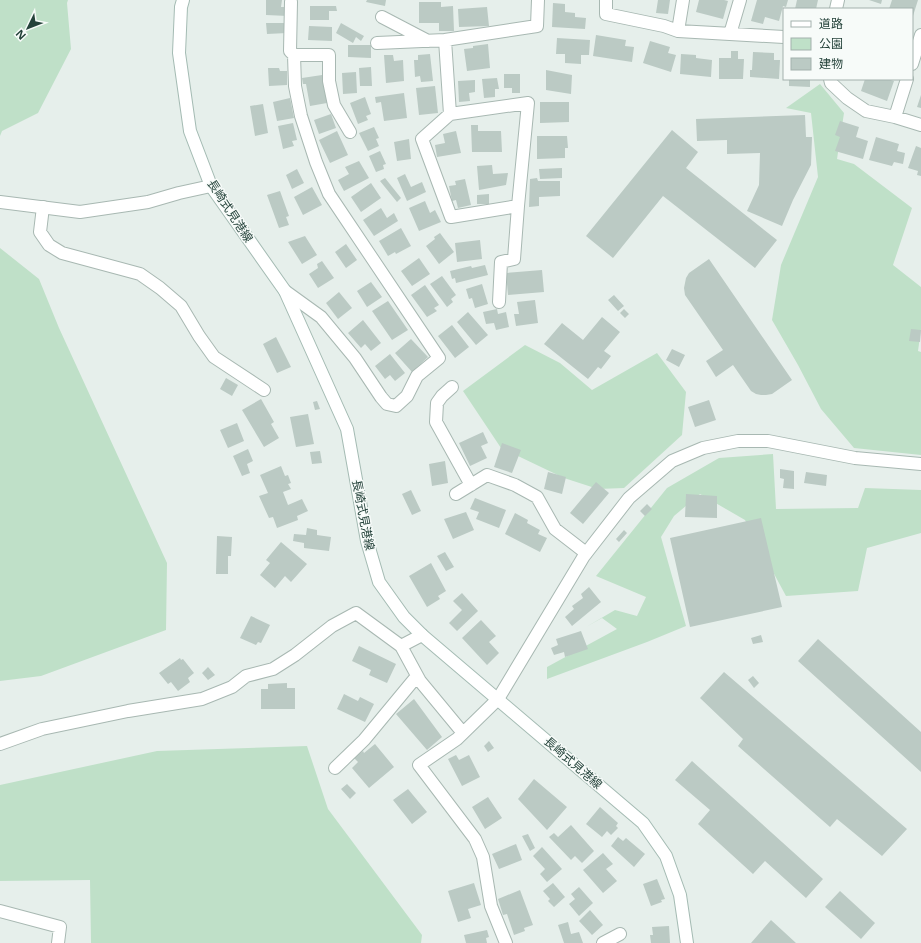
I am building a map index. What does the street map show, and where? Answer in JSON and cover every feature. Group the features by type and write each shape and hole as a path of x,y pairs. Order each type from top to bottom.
{"street":[{"name":"長崎式見港線","path":"183,0 181,7 179,53 190,131 211,186 285,291 347,429 367,541 379,582 404,617 422,634 643,823 666,856 680,895 687,943"},
{"path":"377,43 445,40 537,26 538,0"},
{"path":"606,0 606,14 664,26 678,31 783,37"},
{"path":"678,31 683,0"},
{"path":"730,34 740,0"},
{"path":"285,291 321,317 354,358 380,397 387,404 396,406 407,396 417,376 439,358 329,194 316,162 301,116 295,86 294,55 290,51 291,2"},
{"path":"382,17 429,41"},
{"path":"913,61 921,35"},
{"path":"445,40 450,114"},
{"path":"294,55 329,55 329,81 334,105 350,132"},
{"path":"830,80 831,83 842,93 866,111 895,116 921,126"},
{"path":"895,116 907,80"},
{"path":"499,302 500,262 514,259 528,103 450,114 422,139 451,217 518,206"},
{"path":"0,202 80,212 148,202 211,186"},
{"path":"44,208 40,232 49,245 62,253 140,274 160,288 181,306 214,357 264,390"},
{"path":"452,387 437,403 436,422 471,485"},
{"path":"506,943 491,906 482,857 475,839 419,765 463,734 498,699 586,553 629,498 672,462 703,448 738,442 768,441 856,458 921,464"},
{"path":"456,494 487,475 515,486 537,497 555,529 586,553"},
{"path":"0,744 42,729 128,711 202,699 232,687 246,676 273,669 295,655 332,626 356,613 401,646 420,681 463,734"},
{"path":"401,646 422,634"},
{"path":"335,768 364,740 417,676"},
{"path":"0,911 60,927 58,943"},
{"path":"603,943 620,934"}],"green space":[{"path":"0,0 68,0 71,49 38,113 2,131 0,136"},
{"path":"820,84 844,113 837,159 854,164 912,208 893,265 921,287 921,329 918,351 921,352 921,455 854,448 821,409 772,320 781,265 818,177 811,113 786,108"},
{"path":"0,248 39,279 59,328 167,563 166,630 41,676 0,681"},
{"path":"525,345 560,363 592,390 657,353 686,392 682,435 624,488 598,489 564,478 501,448 463,391"},
{"path":"773,454 776,509 858,508 865,488 921,490 921,533 867,548 858,591 786,596 745,520 700,494 674,516 661,537 686,626 547,679 547,667 617,629 602,618 586,627 615,610 637,616 646,597 596,576 667,488 719,458"},
{"path":"307,746 328,809 422,935 421,943 91,943 90,880 0,881 0,785 157,751"}],"building":[{"path":"266,0 282,0 281,7 288,7 288,16 266,15"},
{"path":"367,0 386,0 385,6 366,2"},
{"path":"658,0 670,0 668,14 656,13"},
{"path":"699,0 728,1 723,19 696,12"},
{"path":"757,0 788,0 786,7 783,6 779,21 765,17 763,24 751,21"},
{"path":"797,0 818,0 816,8 795,8"},
{"path":"869,0 882,0 881,4"},
{"path":"892,0 918,0 913,16 913,8 889,8"},
{"path":"419,2 441,2 441,7 453,6 454,31 439,31 439,23 419,23"},
{"path":"553,3 565,4 565,12 575,13 575,17 586,18 585,29 552,27"},
{"path":"310,6 336,6 337,11 329,11 329,20 310,20"},
{"path":"487,7 489,26 459,27 458,9"},
{"path":"266,23 286,23 287,33 267,34"},
{"path":"341,23 364,36 361,41 356,37 353,43 336,33"},
{"path":"309,26 332,27 332,41 308,40"},
{"path":"596,35 626,40 625,46 634,47 632,62 593,56"},
{"path":"557,38 590,40 589,55 581,55 581,64 565,63 565,54 556,54"},
{"path":"650,41 670,47 668,53 676,55 671,72 643,63"},
{"path":"488,44 490,68 467,71 464,49"},
{"path":"348,45 371,45 371,58 348,57"},
{"path":"731,51 738,51 738,59 744,59 743,79 719,79 719,58 731,58"},
{"path":"753,52 774,53 774,60 780,60 779,79 750,77"},
{"path":"430,54 433,81 421,82 420,76 415,77 414,60 418,60 418,55"},
{"path":"681,54 696,55 696,58 712,60 711,77 680,74"},
{"path":"384,55 393,55 394,61 403,60 404,81 386,83"},
{"path":"371,67 372,86 360,86 359,68"},
{"path":"268,68 279,68 280,71 287,71 287,85 269,86"},
{"path":"546,70 572,75 571,94 546,90"},
{"path":"356,72 357,93 343,94 342,73"},
{"path":"504,74 520,74 520,93 512,93 512,88 504,88"},
{"path":"322,75 327,103 310,106 306,84 303,84 302,78"},
{"path":"497,78 499,89 495,89 495,97 484,98 482,79"},
{"path":"475,80 475,92 469,93 470,101 459,102 458,81"},
{"path":"789,80 810,80 810,87 789,86"},
{"path":"865,80 894,81 887,101 861,91"},
{"path":"435,86 438,113 419,115 416,88"},
{"path":"404,93 407,118 384,121 381,102 376,103 375,97"},
{"path":"921,95 921,108 917,107"},
{"path":"365,97 371,114 366,116 368,120 358,124 350,103"},
{"path":"290,98 294,118 277,121 273,102"},
{"path":"540,102 569,102 569,122 540,123"},
{"path":"263,104 268,133 255,136 250,106"},
{"path":"331,114 336,128 319,134 314,120"},
{"path":"805,115 806,137 812,137 811,165 793,200 782,226 747,211 759,185 760,153 727,154 727,140 697,141 696,119"},
{"path":"840,121 859,127 856,137 868,141 863,159 835,151 840,137 835,135"},
{"path":"293,123 297,140 292,141 294,146 283,149 278,126"},
{"path":"471,125 478,125 478,131 501,131 502,152 472,152"},
{"path":"374,127 379,138 376,139 379,146 368,151 359,133"},
{"path":"672,130 698,152 686,168 777,240 755,268 663,196 613,258 586,236"},
{"path":"337,131 348,155 330,163 319,140"},
{"path":"456,131 461,153 437,157 435,145 445,143 443,134"},
{"path":"537,136 567,136 568,148 565,148 565,158 537,159"},
{"path":"876,137 899,144 897,151 905,153 903,164 894,162 892,166 869,160"},
{"path":"409,139 411,159 397,161 394,142"},
{"path":"916,146 921,148 921,176 917,175 918,171 908,168"},
{"path":"380,151 386,164 383,165 384,169 376,172 369,156"},
{"path":"359,161 369,178 344,191 338,180 349,174 345,167"},
{"path":"492,165 493,174 508,173 506,185 479,190 477,166"},
{"path":"562,168 562,178 540,179 539,169"},
{"path":"297,169 304,183 292,189 286,175"},
{"path":"405,174 411,187 422,182 426,192 407,201 397,178"},
{"path":"385,178 401,198 397,202 380,181"},
{"path":"537,178 538,181 560,181 560,196 539,197 539,206 529,207 530,179"},
{"path":"465,179 471,205 458,208 456,200 452,201 449,186 456,185 455,181"},
{"path":"371,183 381,198 361,212 351,197"},
{"path":"312,187 322,205 303,215 294,197"},
{"path":"280,191 289,216 286,217 289,225 279,228 267,195"},
{"path":"489,194 489,204 477,204 477,195"},
{"path":"425,201 430,213 435,210 441,222 419,231 409,208"},
{"path":"381,208 387,218 394,213 398,221 374,236 363,220"},
{"path":"401,228 411,246 396,254 395,252 388,256 379,241"},
{"path":"440,233 454,252 439,264 426,246"},
{"path":"305,236 317,255 302,264 288,242"},
{"path":"480,240 482,259 457,262 455,243"},
{"path":"346,244 357,260 346,268 335,252"},
{"path":"419,258 430,274 412,286 401,271"},
{"path":"709,259 792,380 772,394 761,395 751,391 733,365 716,377 706,361 723,350 685,295 684,288 686,278 689,273"},
{"path":"322,261 334,278 318,288 309,274 318,268 317,264"},
{"path":"485,265 488,275 456,283 455,278 452,279 450,271 471,266 472,268"},
{"path":"542,270 544,292 508,295 506,273"},
{"path":"442,276 456,295 451,299 453,302 447,307 430,284"},
{"path":"371,282 382,297 367,307 357,291"},
{"path":"482,284 488,304 475,308 472,298 469,299 466,289"},
{"path":"425,285 439,305 434,308 437,311 427,317 411,295"},
{"path":"339,292 352,308 338,319 326,303"},
{"path":"614,295 624,306 618,311 608,300"},
{"path":"535,300 538,323 516,326 514,314 519,314 517,302"},
{"path":"388,301 408,330 392,340 372,311"},
{"path":"497,309 498,314 506,312 509,327 496,330 494,323 486,324 483,312"},
{"path":"624,309 629,314 625,318 620,313"},
{"path":"468,312 488,335 476,345 457,322"},
{"path":"602,317 620,332 604,351 611,356 601,369 598,367 588,379 544,344 562,323 583,340"},
{"path":"363,320 381,343 371,351 365,344 361,348 348,333"},
{"path":"452,325 469,347 455,358 438,336"},
{"path":"911,329 921,330 920,342 909,341"},
{"path":"276,337 291,367 277,373 263,344"},
{"path":"411,339 428,357 412,372 395,353"},
{"path":"672,349 685,355 679,367 666,360"},
{"path":"390,354 405,373 395,381 390,375 385,379 375,366"},
{"path":"226,378 238,385 232,396 220,389"},
{"path":"261,399 274,422 271,424 279,438 264,447 242,410"},
{"path":"709,400 716,420 695,427 688,407"},
{"path":"317,401 320,409 315,410 313,402"},
{"path":"308,414 314,444 296,447 290,417"},
{"path":"237,423 244,441 228,448 220,430"},
{"path":"483,432 488,443 481,446 487,458 470,466 459,443"},
{"path":"502,443 521,450 512,473 494,467"},
{"path":"248,449 253,461 247,464 250,473 242,476 233,456"},
{"path":"320,451 322,463 312,464 310,452"},
{"path":"445,461 448,483 432,486 429,464"},
{"path":"281,466 285,476 288,475 291,483 288,484 291,489 283,492 288,505 302,499 308,511 297,516 298,520 277,528 273,517 269,518 259,496 268,493 260,475"},
{"path":"780,469 794,471 794,489 783,488 784,479 780,478"},
{"path":"548,472 566,477 562,494 544,489"},
{"path":"806,472 827,475 826,486 804,483"},
{"path":"596,482 609,493 583,524 570,513"},
{"path":"411,490 421,511 412,515 402,494"},
{"path":"686,494 717,496 717,518 685,517"},
{"path":"475,498 506,510 499,528 476,519 479,512 470,509"},
{"path":"647,504 652,509 645,516 640,511"},
{"path":"466,512 474,530 453,539 444,519"},
{"path":"515,513 528,520 527,523 540,530 538,534 547,538 540,552 505,534"},
{"path":"761,518 782,607 690,627 670,538"},
{"path":"307,528 317,530 317,535 331,537 329,551 304,548 304,543 293,541 294,534 306,535"},
{"path":"624,530 627,533 619,542 616,539"},
{"path":"217,536 232,537 231,556 228,556 228,574 216,574"},
{"path":"281,542 307,564 291,582 285,576 275,588 260,575 270,563 266,560"},
{"path":"445,552 454,567 446,571 437,556"},
{"path":"431,563 446,591 438,596 440,599 427,607 409,576"},
{"path":"589,587 601,602 572,626 565,617 574,609 572,606 583,598 581,594"},
{"path":"462,593 478,611 457,631 449,623 462,610 453,601"},
{"path":"251,616 270,625 261,643 258,642 256,645 240,638"},
{"path":"481,620 496,636 489,642 499,653 487,665 462,638"},
{"path":"581,631 588,649 565,657 564,652 554,655 551,648 558,645 556,639"},
{"path":"761,635 763,642 753,644 751,638"},
{"path":"818,639 921,732 921,772 798,661"},
{"path":"359,646 396,664 387,683 369,675 371,670 352,661"},
{"path":"180,658 181,660 183,659 194,673 188,678 190,682 178,691 171,682 168,684 159,673"},
{"path":"208,667 215,675 208,680 202,673"},
{"path":"724,672 907,829 882,856 837,819 830,827 738,746 743,739 700,698"},
{"path":"753,676 759,683 754,688 748,680"},
{"path":"287,683 287,688 295,688 295,709 261,709 261,689 268,689 268,684"},
{"path":"344,694 358,701 360,697 374,704 365,722 337,709"},
{"path":"414,699 442,737 427,750 396,714"},
{"path":"489,741 494,748 488,752 484,746"},
{"path":"375,744 394,767 369,788 352,768 358,762 354,758 363,751 364,753"},
{"path":"456,755 459,760 469,755 480,777 462,786 448,759"},
{"path":"692,761 823,879 806,898 765,861 753,874 698,824 710,810 675,780"},
{"path":"534,779 567,807 547,830 518,799"},
{"path":"347,784 356,793 350,799 341,789"},
{"path":"408,789 427,812 412,824 393,800"},
{"path":"488,797 502,818 485,829 472,807"},
{"path":"600,807 618,823 616,826 618,828 611,835 607,831 602,837 586,824"},
{"path":"571,825 594,851 582,863 575,856 571,860 549,837 554,833 558,837"},
{"path":"528,834 535,848 530,851 522,836"},
{"path":"618,837 623,841 626,838 645,854 634,867 611,846"},
{"path":"516,844 522,860 499,869 492,854"},
{"path":"542,847 562,869 547,882 540,874 545,869 533,856"},
{"path":"603,853 613,864 606,869 617,881 603,893 583,870"},
{"path":"657,879 665,899 661,900 662,902 651,906 643,884"},
{"path":"474,883 481,905 468,909 471,918 458,922 448,891"},
{"path":"553,883 565,897 554,907 548,901 550,899 543,891"},
{"path":"579,887 593,903 579,916 569,904 575,899 571,894"},
{"path":"520,890 533,925 524,928 525,931 514,935 507,914 503,915 498,899"},
{"path":"840,891 875,923 861,939 825,907"},
{"path":"590,910 603,925 592,935 579,921"},
{"path":"771,920 796,943 751,943"},
{"path":"568,922 571,934 579,932 583,943 564,943 558,925"},
{"path":"669,926 670,943 651,943 650,935 653,935 652,927"},
{"path":"487,930 489,937 486,938 487,943 466,943 464,935"}]}
